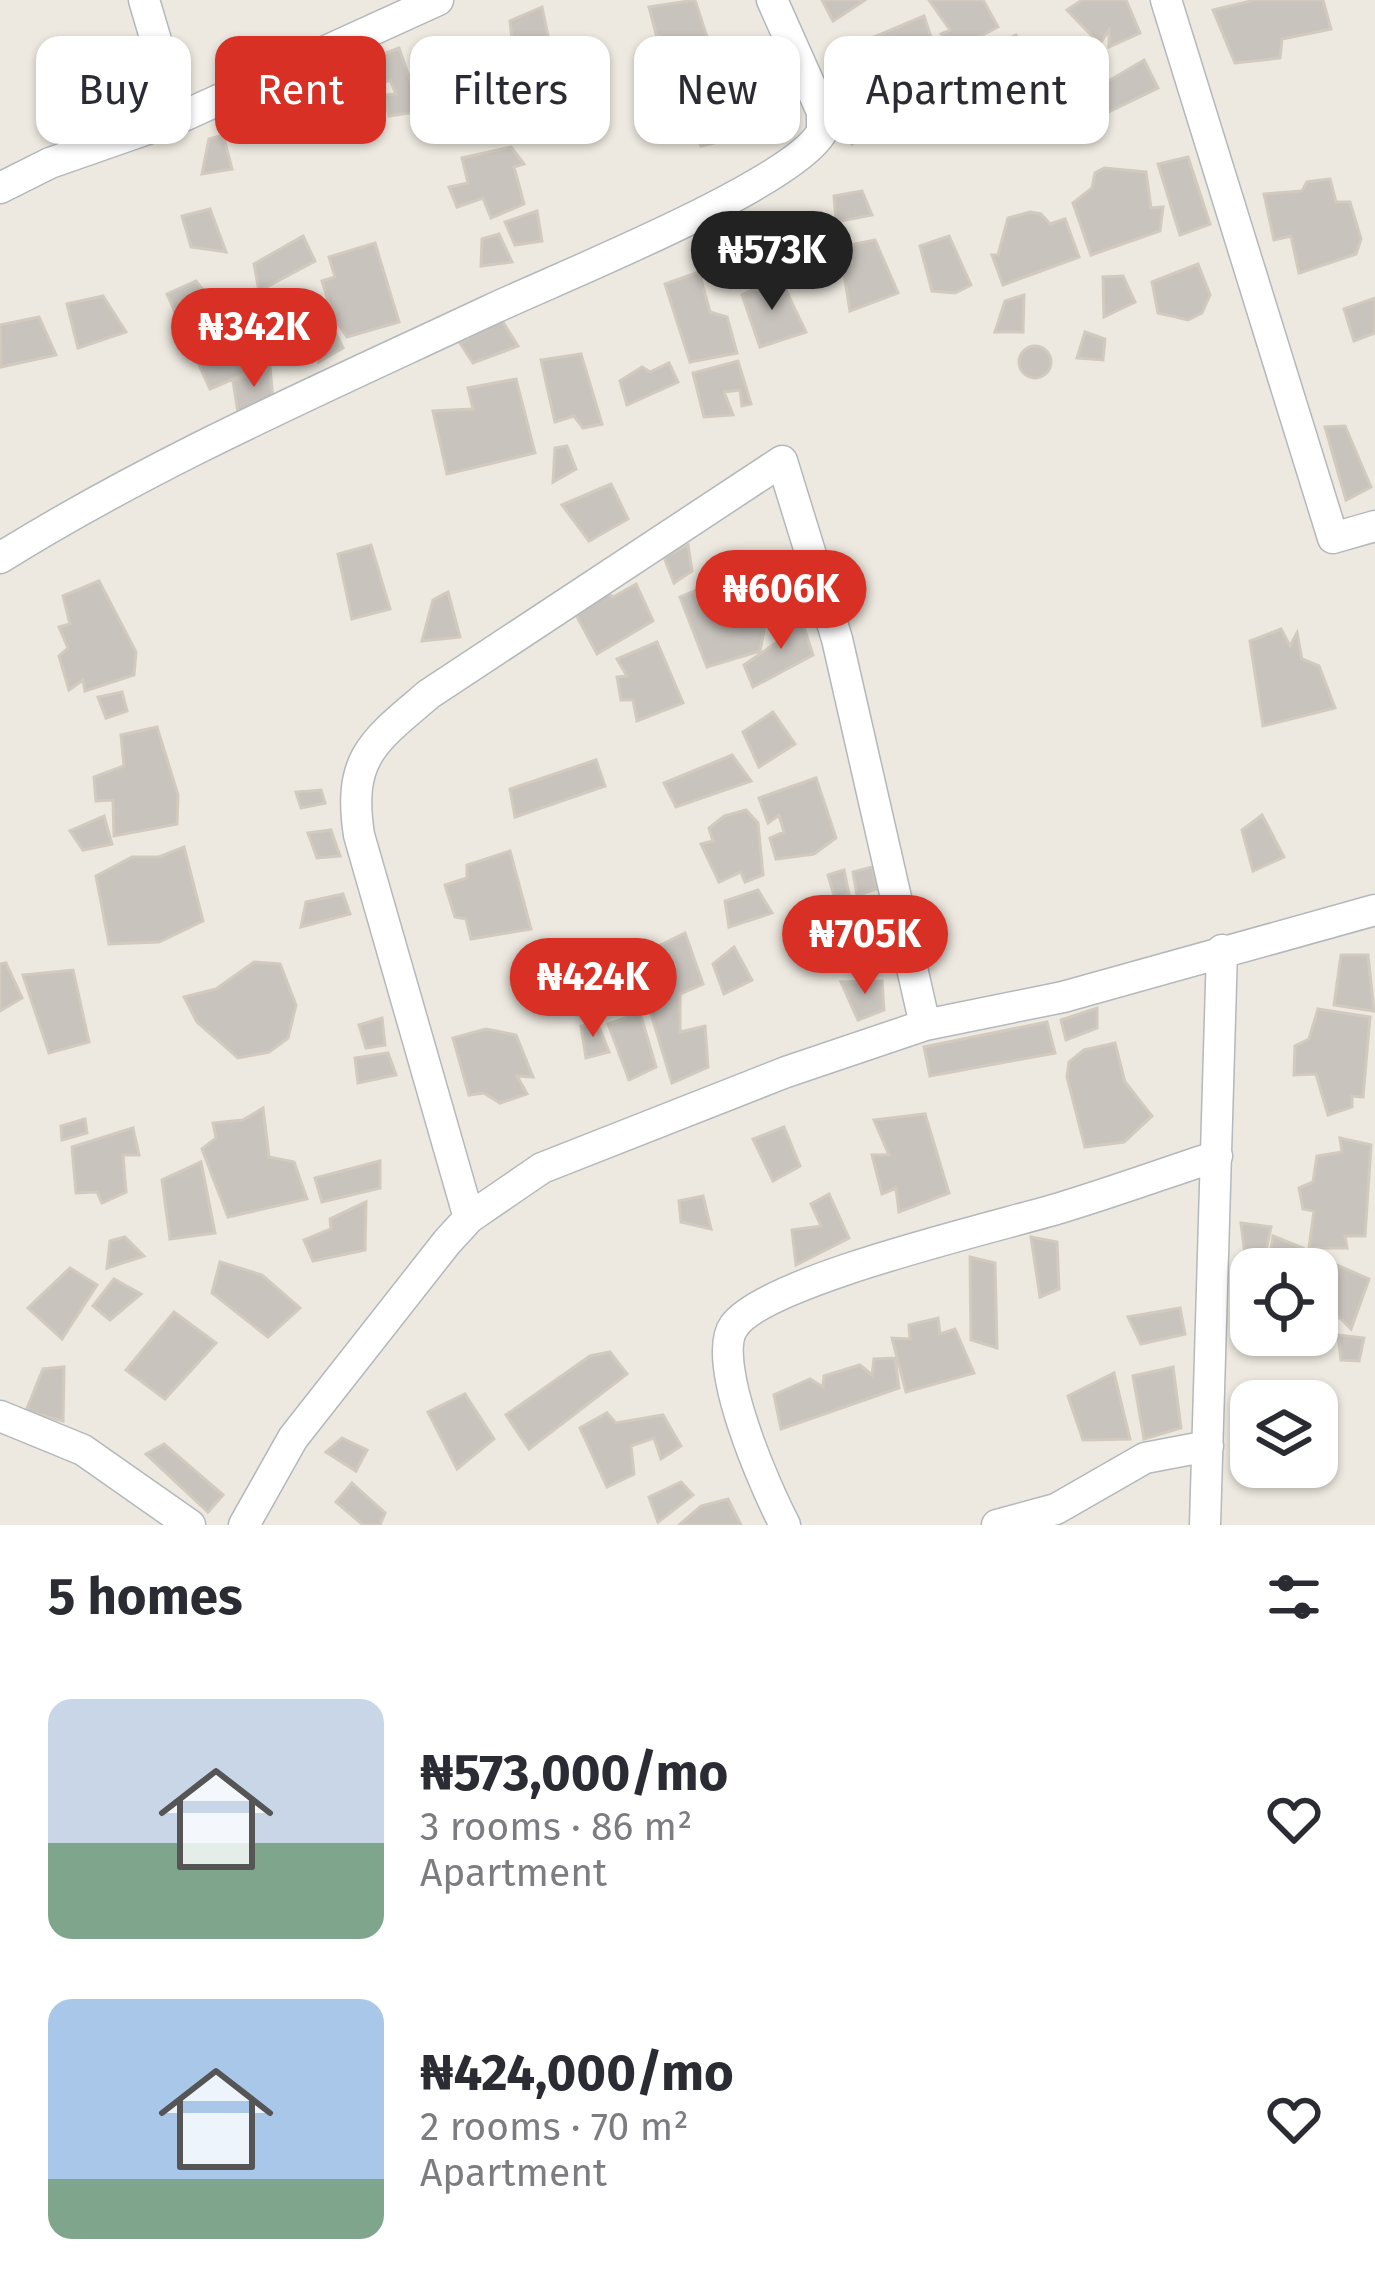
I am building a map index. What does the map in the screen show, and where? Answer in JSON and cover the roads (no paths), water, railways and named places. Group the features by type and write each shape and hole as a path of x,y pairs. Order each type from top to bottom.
{"street":[{"path":"144,0 155,36"},
{"path":"191,113 438,0"},
{"path":"0,558 274,413 633,245 801,158 822,132 822,112 772,0"},
{"path":"1166,0 1333,538 1375,526"},
{"path":"0,188 50,163 104,144"},
{"path":"469,1218 358,835 356,771 377,738 429,694 782,461 837,639 925,1025"},
{"path":"244,1525 293,1438 469,1218 542,1168 786,1072 925,1025 1063,997 1375,910"},
{"path":"1205,1525 1222,950"},
{"path":"785,1525 733,1389 725,1350 732,1327 749,1312 817,1281 1217,1156"},
{"path":"0,1417 83,1450 190,1525"},
{"path":"997,1525 1056,1509 1145,1458 1208,1446"}]}
